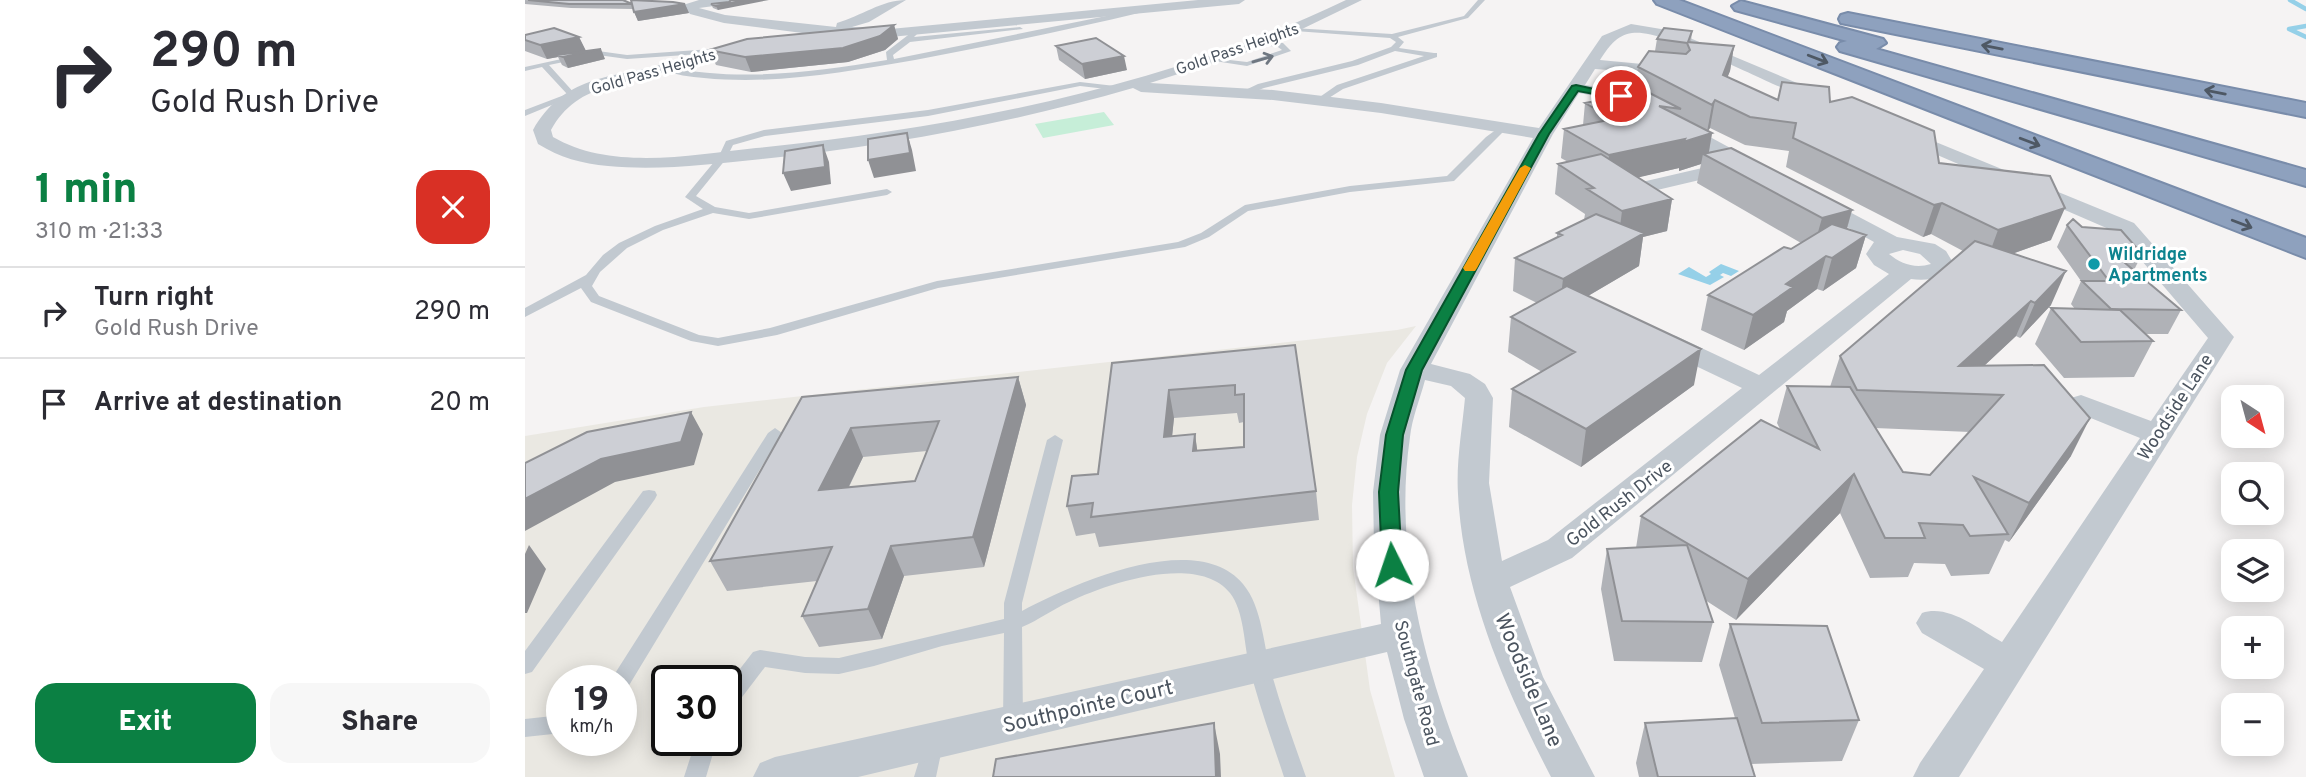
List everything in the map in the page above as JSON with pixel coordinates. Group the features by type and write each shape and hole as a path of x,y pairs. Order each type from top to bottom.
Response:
{"highway":[{"path":"1663,0 2303,249"},
{"path":"1681,0 2198,139 2306,163"},
{"path":"1719,0 2198,139 2306,178"},
{"path":"1756,0 2306,110"},
{"path":"2260,101 2306,104"}],"street":[{"path":"729,0 683,5 724,19 826,32 912,35 1191,2 1239,0"},
{"path":"826,32 864,19 900,0"},
{"name":"Gold Pass Heights","path":"890,33 730,50 667,69 601,84 572,95 560,105 542,130 544,139 556,149 576,155 634,161 723,157 924,130 1121,86 1212,60 1263,43 1356,0"},
{"name":"Southgate Road","path":"1446,777 1424,719 1401,634 1394,584 1388,492 1395,435 1414,370 1544,134 1607,39 1631,29 1668,34 1800,92"},
{"path":"1591,64 1677,73"},
{"path":"1121,86 1243,93 1318,101 1544,134"},
{"path":"1576,88 1621,96 1770,177"},
{"name":"Woodside Lane","path":"1877,122 2126,228 2221,337 1935,777"},
{"path":"1636,189 1745,164"},
{"path":"1974,183 2001,175"},
{"path":"1806,197 1892,243 1930,250 1941,258 1943,264 1938,270 1928,273 1907,271 1886,264 1877,254 1880,247 1892,243"},
{"name":"Gold Rush Drive","path":"1490,581 1560,549 1907,271"},
{"path":"1646,331 1764,388"},
{"path":"1414,370 1455,379 1477,391 1479,398 1474,490 1476,517 1490,581"},
{"path":"2081,404 2158,434"},
{"name":"Woodside Lane","path":"1490,581 1518,660 1557,748 1573,777"},
{"path":"1935,623 2009,664"},
{"name":"Southpointe Court","path":"775,777 930,759 1013,723 1401,634"}],"lane":[{"path":"1295,29 1392,36 1466,17 1482,0"},
{"path":"667,69 711,77 751,79 844,69 1002,41 1149,9"},
{"path":"891,61 889,54 912,35"},
{"path":"1392,36 1400,42 1394,49"},
{"path":"1212,60 1247,64 1287,51 1280,45 1263,43"},
{"path":"1243,93 1261,86 1355,63 1394,49 1434,55 1340,87 1318,101"},
{"path":"525,69 598,53 627,57 730,50"},
{"path":"525,113 572,95 544,64"},
{"path":"712,210 662,225 635,238 610,256 586,286 595,299 696,338 718,342 772,332 937,285 1181,245 1205,235 1245,208 1350,190 1450,179 1461,170 1487,138 1503,127"},
{"path":"723,157 690,197 712,210 749,216 887,192"},
{"path":"525,313 590,278"},
{"path":"631,665 775,433"},
{"path":"1013,723 1013,603 1055,440"},
{"path":"525,665 649,495"},
{"path":"742,682 760,658 811,665 846,665 898,653 939,639 1011,624 1071,593 1105,581 1157,569 1193,566 1220,574 1236,588 1248,615 1259,667 1295,777"},
{"path":"525,729 546,726"},
{"path":"695,777 702,756"}],"shaded area":[{"path":"1416,326 1387,363 1367,414 1357,457 1352,505 1353,567 1370,690 1395,777 525,777 525,436 704,407"}],"green space":[{"path":"1104,112 1114,125 1043,138 1035,124"}],"water":[{"path":"1721,264 1739,271 1731,276 1723,273 1720,275 1724,277 1710,285 1678,274 1689,267 1706,277"}],"building":[{"path":"528,0 623,0 632,4 569,4"},
{"path":"631,0 673,2 685,4 634,12"},
{"path":"745,0 716,6 711,4 729,2"},
{"path":"894,25 880,36 843,48 745,57 709,50 747,39"},
{"path":"554,28 579,37 540,45 525,40 525,35"},
{"path":"1664,28 1692,31 1688,42 1734,46 1723,75 1778,100 1782,82 1829,87 1830,102 1852,97 1934,131 1939,163 2050,176 2065,208 1998,230 1942,203 1934,205 1793,138 1796,123 1750,117 1715,100 1712,105 1638,67 1649,51 1686,54 1690,50 1687,43 1657,39"},
{"path":"1096,38 1124,56 1082,64 1056,46"},
{"path":"601,49 563,57 557,55"},
{"path":"1628,82 1681,109 1659,106 1712,133 1683,142 1685,139 1609,155 1564,129 1613,119 1585,103 1618,97"},
{"path":"907,133 910,153 868,160 868,139"},
{"path":"823,145 825,167 783,173 785,151"},
{"path":"1731,148 1852,210 1822,218 1703,154"},
{"path":"1601,154 1672,199 1622,211 1587,189 1594,188 1558,164"},
{"path":"1596,214 1644,233 1563,279 1515,258 1562,235 1557,233"},
{"path":"2073,219 2082,227 2121,230 2142,254 2112,252 2181,310 2111,309 2082,281 2109,281 2067,225"},
{"path":"1832,224 1866,235 1832,258 1826,256 1786,284 1793,287 1753,315 1708,295 1784,247 1791,249"},
{"path":"1975,241 2066,271 2035,303 2031,301 1959,366 2044,365 2090,418 2029,503 1974,477 2008,534 1970,536 1963,525 1919,523 1925,538 1885,538 1854,474 1748,579 1641,516 1761,420 1819,449 1787,386 1850,387 1903,472 1930,475 2003,395 1857,390 1840,356"},
{"path":"1567,286 1701,349 1586,429 1512,389 1575,352 1511,317"},
{"path":"2051,308 2120,310 2153,341 2081,342"},
{"path":"1295,345 1316,491 1091,517 1093,503 1067,506 1072,476 1098,474 1112,363","holes":["1235,385 1235,395 1244,394 1244,447 1193,451 1195,434 1164,437 1169,390"]},
{"path":"1018,377 973,537 891,546 868,609 802,616 832,547 710,561 802,397","holes":["939,421 915,481 819,490 851,428"]},
{"path":"691,412 681,442 601,459 525,499 525,463 587,432"},
{"path":"1687,545 1713,622 1622,621 1607,549"},
{"path":"1730,624 1827,626 1859,720 1762,723"},
{"path":"1737,718 1755,777 1658,777 1645,723"},
{"path":"1214,723 1216,777 993,777 996,759"}],"waterway":[{"path":"2290,0 2306,9"},
{"path":"2306,26 2289,29 2306,37"}],"slow traffic":[{"path":"1470,268 1525,168"}],"place":[{"name":"Wildridge Apartments","path":"2094,264"}],"route":[{"path":"1392,565 1388,492 1395,435 1414,370 1544,134 1576,88 1621,96"}]}
